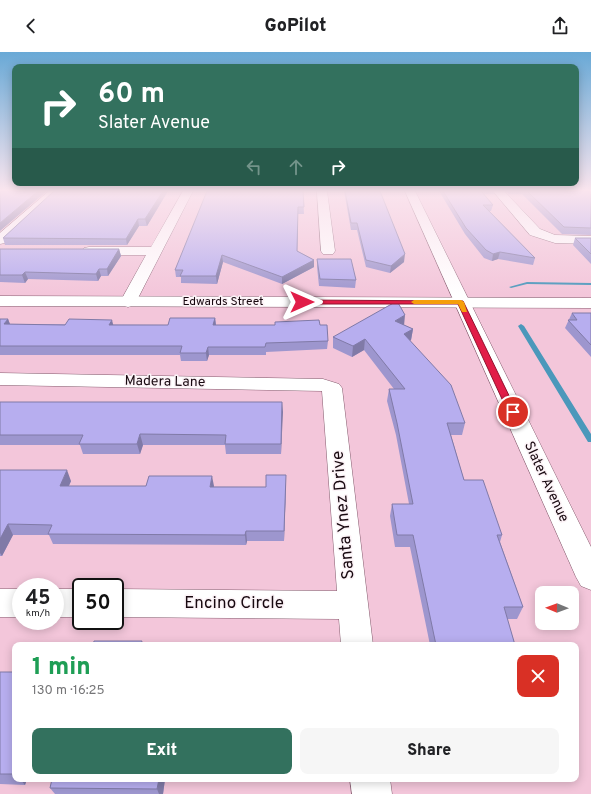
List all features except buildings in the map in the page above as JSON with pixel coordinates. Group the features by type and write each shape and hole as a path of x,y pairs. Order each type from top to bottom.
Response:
{"street":[{"path":"3,247 23,226"},
{"path":"128,302 169,226"},
{"path":"325,226 328,251"},
{"name":"Slater Avenue","path":"426,226 591,577"},
{"path":"529,226 535,232 553,239 591,240"},
{"path":"78,251 155,251"},
{"name":"Edwards Street","path":"0,301 591,303"},
{"name":"Madera Lane","path":"0,379 329,386"},
{"name":"Santa Ynez Drive","path":"329,386 333,392 357,642"},
{"path":"0,603 12,603"},
{"name":"Encino Circle","path":"124,604 352,605"},
{"path":"370,782 372,794"}],"waterway":[{"path":"511,287 527,283 591,284"},
{"path":"521,326 591,440"}],"slow traffic":[{"path":"414,302 461,302 465,311"}],"route":[{"path":"302,302 461,302 513,412"}]}
